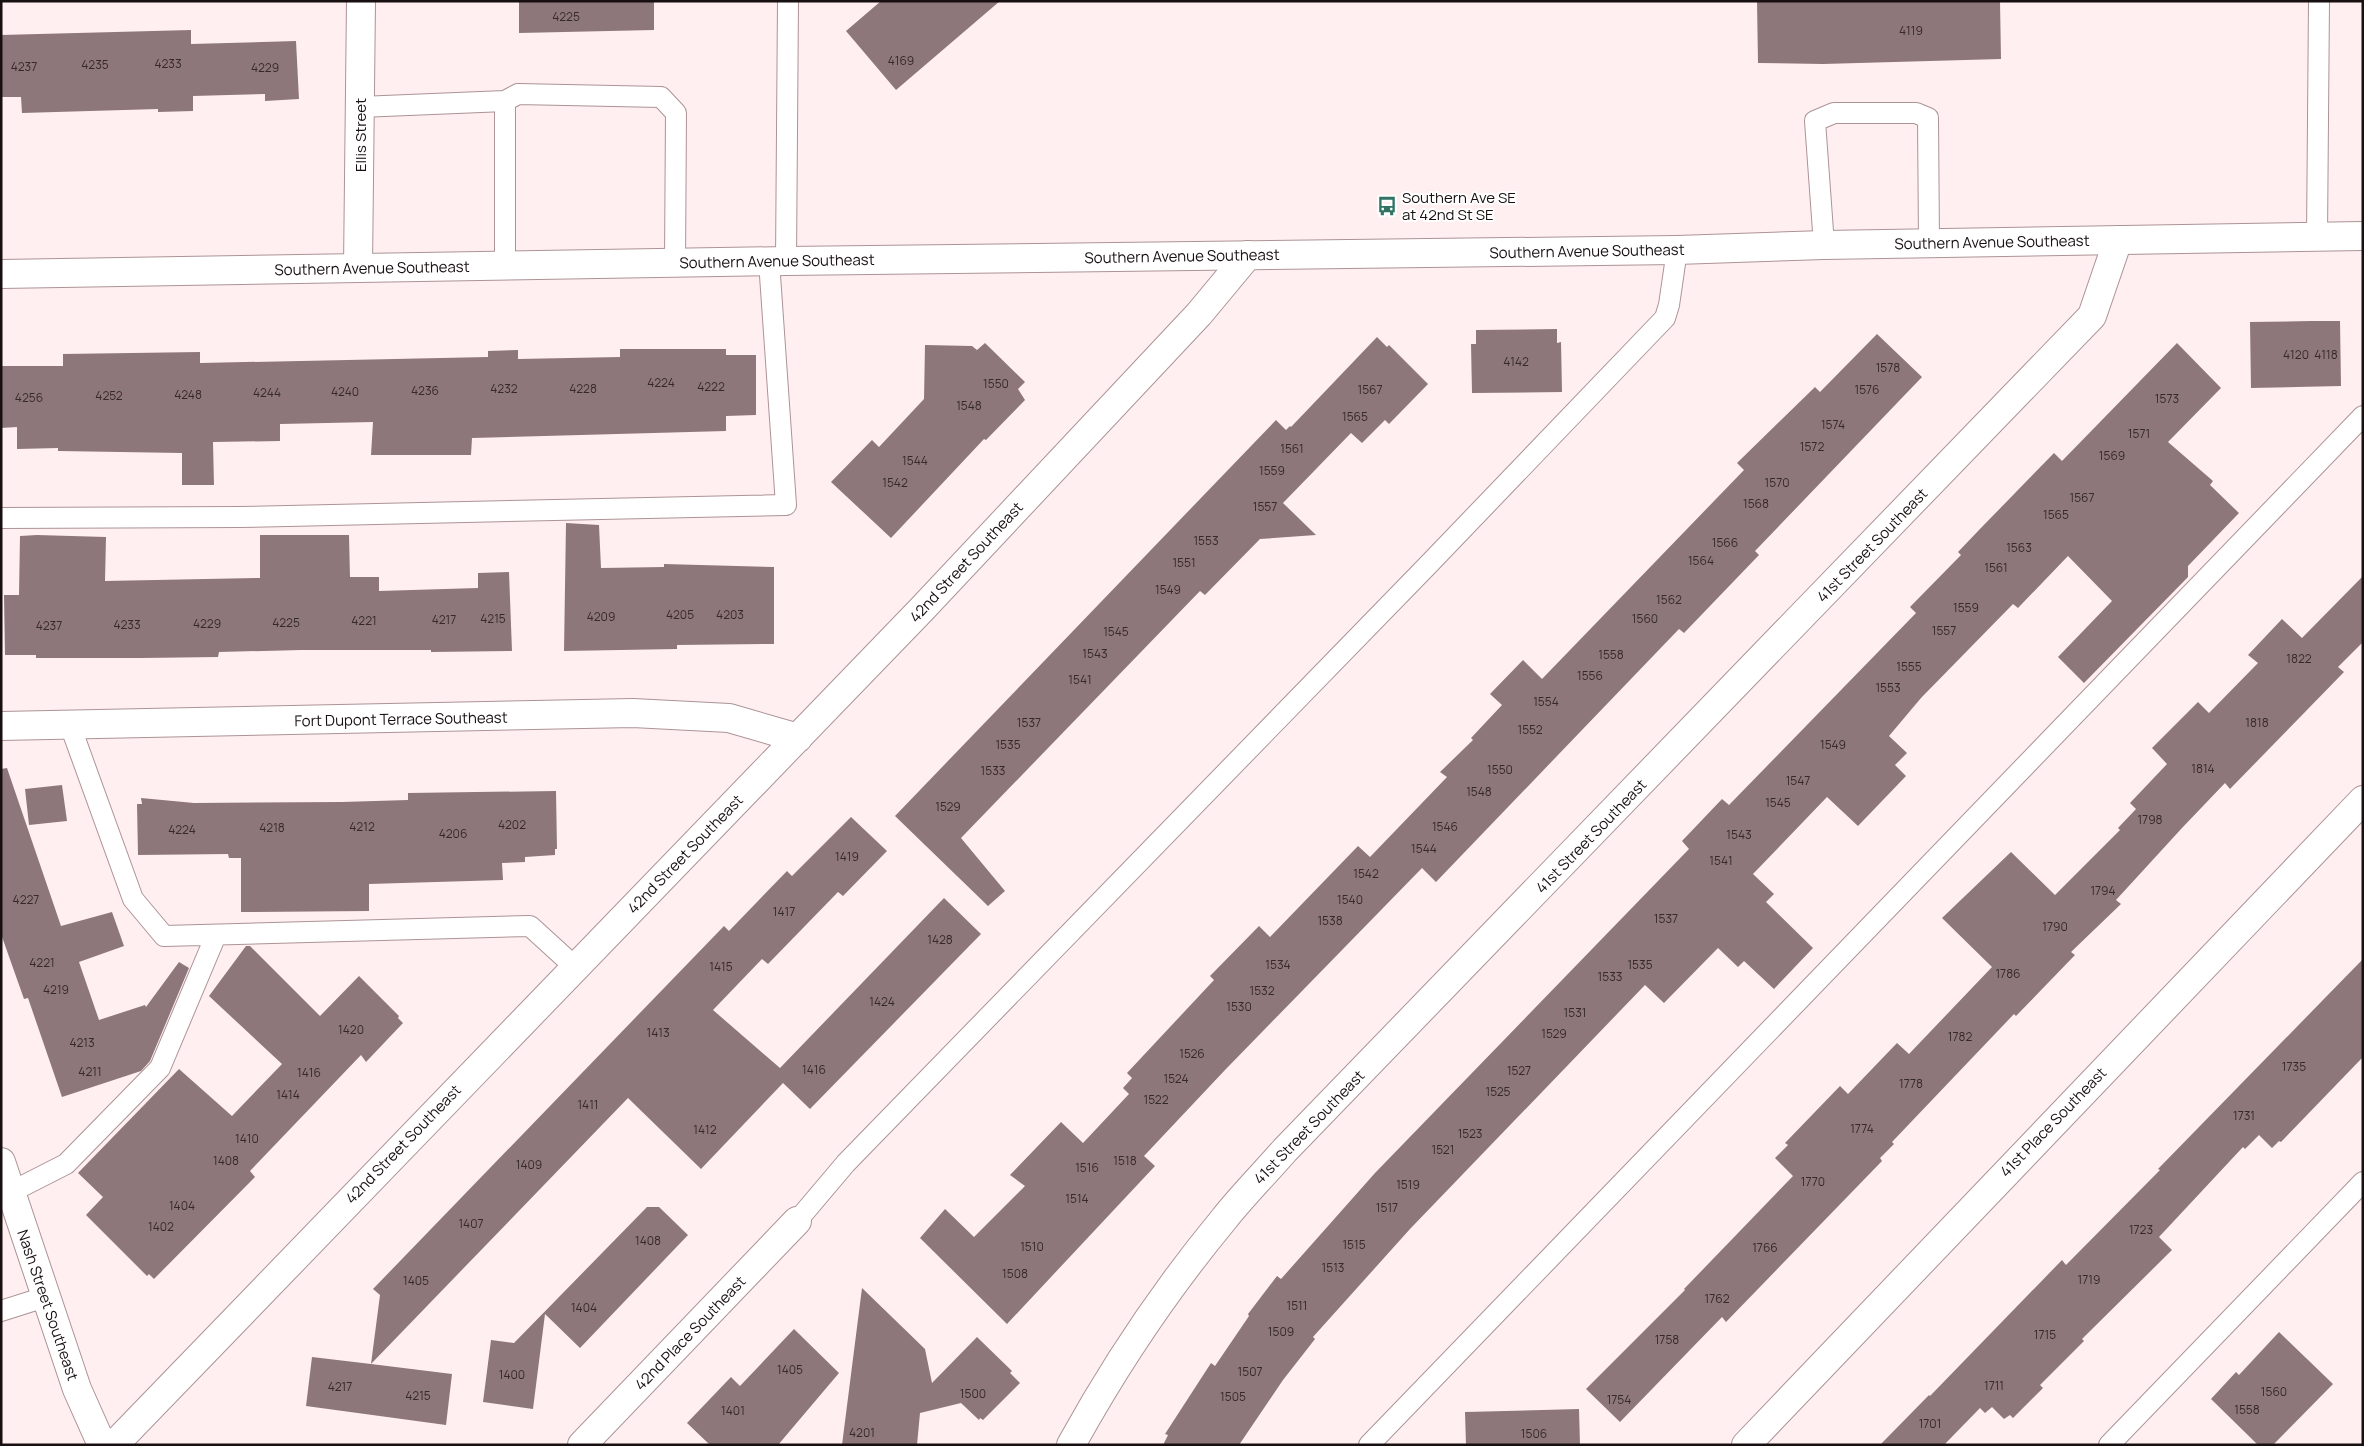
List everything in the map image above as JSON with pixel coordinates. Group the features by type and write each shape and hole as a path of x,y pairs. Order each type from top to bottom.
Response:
{"street":[{"name":"Ellis Street","path":"358,268 361,1"},
{"name":"Southern Avenue Southeast","path":"1,274 777,261 1677,250 1824,245 2363,236"},
{"name":"41st Street Southeast","path":"1070,1445 1133,1342 1167,1292 1224,1219 1285,1150 1561,868 2092,316 2118,240"},
{"name":"42nd Street Southeast","path":"114,1445 922,610 1199,314 1248,255"},
{"name":"Fort Dupont Terrace Southeast","path":"1,726 633,713 729,718 798,738"},
{"name":"41st Place Southeast","path":"1746,1445 2363,800"},
{"name":"Nash Street Southeast","path":"1,1162 77,1389 102,1445"},
{"name":"42nd Place Southeast","path":"582,1445 797,1221"}],"lane":[{"path":"1,518 238,517 786,505 777,261 788,1"},
{"path":"2317,237 2318,1"},
{"path":"360,107 505,101 518,94 661,97 676,113 675,263"},
{"path":"505,101 505,266"},
{"path":"1824,245 1815,121 1834,113 1916,113 1928,118 1929,243"},
{"path":"797,1221 846,1163 1414,579 1664,318 1669,305 1677,250"},
{"path":"1369,1445 2363,416"},
{"path":"70,725 133,899 164,936 530,926 575,968"},
{"path":"11,1192 66,1164 160,1068 216,935"},
{"path":"2109,1445 2363,1182"},
{"path":"1,1312 45,1297"}],"building":[{"path":"519,1 654,1 654,30 519,33"},
{"path":"881,1 1000,1 896,90 846,31"},
{"path":"1757,1 2000,1 2001,59 1823,64 1758,63"},
{"path":"191,30 191,44 296,41 299,99 265,101 265,94 193,96 193,111 158,112 158,109 22,113 21,97 1,97 1,35"},
{"path":"2340,321 2341,386 2251,388 2250,322"},
{"path":"1557,329 1557,343 1561,342 1562,392 1472,393 1471,344 1476,344 1476,330"},
{"path":"1877,334 1922,377 1755,551 1759,555 1684,633 1679,629 1436,882 1422,868 1225,1070 1144,1156 1155,1166 1007,1324 920,1238 945,1209 974,1237 1025,1186 1010,1175 1061,1122 1083,1143 1129,1094 1123,1088 1132,1078 1127,1073 1214,980 1210,976 1259,926 1270,937 1358,846 1370,857 1447,777 1440,772 1473,740 1471,738 1502,705 1490,694 1523,660 1542,679 1744,470 1737,463 1815,387 1820,392"},
{"path":"1377,337 1387,347 1389,345 1428,384 1389,424 1385,420 1362,443 1351,433 1283,503 1316,535 1260,539 1205,595 1200,591 961,838 1005,891 988,906 895,816 1276,420 1286,430 1291,427"},
{"path":"985,343 1025,382 1018,389 1025,400 986,440 984,439 891,538 831,482 872,440 879,447 924,399 925,345 972,346 977,350"},
{"path":"2177,343 2221,388 2168,442 2213,481 2210,485 2239,513 2188,566 2188,577 2084,683 2058,657 2112,601 2068,556 2018,608 2013,604 1921,698 1889,736 1907,753 1895,765 1906,776 1858,826 1827,797 1753,874 1774,894 1766,902 1813,948 1774,989 1744,961 1738,967 1718,948 1664,1003 1645,985 1410,1229 1313,1337 1315,1339 1283,1380 1239,1445 1163,1445 1168,1435 1165,1434 1211,1363 1215,1366 1249,1316 1248,1314 1277,1276 1281,1279 1375,1173 1689,849 1682,841 1722,799 1729,805 1916,613 1910,607 1961,555 1958,552 1979,530 2054,453 2062,461"},
{"path":"620,349 726,349 726,355 756,355 756,415 726,416 726,431 472,438 471,455 371,455 373,422 280,424 280,441 213,442 214,485 182,485 182,453 58,451 58,448 17,449 17,427 1,428 1,366 63,366 63,354 200,352 200,363 488,357 488,351 518,350 518,359 620,357"},
{"path":"566,523 599,525 601,568 664,567 664,564 774,567 774,644 677,645 677,649 564,651"},
{"path":"260,535 349,535 350,577 379,577 379,591 478,588 478,573 509,572 512,651 301,650 219,652 218,657 142,658 36,658 36,655 5,655 4,595 19,595 20,536 106,537 105,581 260,578"},
{"path":"2363,576 2363,642 2338,667 2344,672 2230,789 2225,783 2116,900 2121,904 2071,952 2075,955 2016,1016 2014,1014 1892,1142 1894,1144 1880,1158 1882,1161 1726,1322 1722,1317 1620,1422 1586,1389 1685,1290 1793,1176 1775,1158 1788,1145 1785,1143 1840,1086 1848,1094 1897,1043 1909,1054 1992,967 1942,918 2011,852 2055,895 2120,830 2118,828 2136,809 2130,803 2167,764 2152,748 2198,702 2209,713 2258,663 2248,655 2282,619 2302,638"},
{"path":"7,768 61,926 112,912 124,946 79,962 99,1020 145,1005 146,1007 179,962 189,968 150,1061 141,1071 62,1097 28,998 24,999 1,934 1,769"},
{"path":"62,785 67,821 29,825 25,789"},
{"path":"556,791 557,849 555,849 555,855 525,857 525,862 502,863 503,880 369,884 369,911 241,912 241,858 229,858 228,854 138,855 137,804 142,804 141,798 194,803 342,802 408,800 408,793"},
{"path":"851,817 887,851 843,896 838,892 768,964 762,959 713,1010 780,1068 944,898 981,934 810,1109 783,1083 701,1169 628,1098 371,1364 380,1295 373,1289 724,926 729,931 787,871 792,876"},
{"path":"246,946 250,946 320,1016 359,976 399,1016 398,1018 403,1023 366,1062 361,1055 250,1171 255,1177 154,1279 149,1274 147,1276 86,1215 103,1197 78,1173 179,1069 232,1116 282,1064 209,996"},
{"path":"2363,959 2363,1057 2281,1142 2279,1141 2272,1148 2259,1135 2245,1149 2243,1147 2159,1237 2172,1250 2082,1339 2084,1341 2040,1385 2043,1388 2013,1418 2010,1415 2004,1419 1992,1407 1985,1413 1980,1408 1944,1445 1880,1445 2062,1260 2066,1265"},
{"path":"647,1207 659,1207 688,1235 580,1348 545,1314 533,1409 483,1402 491,1340 514,1343"},
{"path":"862,1288 925,1349 932,1383 977,1337 1012,1371 1010,1373 1020,1383 983,1420 980,1418 979,1420 961,1403 920,1413 917,1445 842,1445"},
{"path":"794,1329 839,1373 778,1445 710,1445 687,1423 731,1377 740,1386"},
{"path":"2279,1332 2333,1384 2273,1445 2258,1445 2211,1399 2236,1372 2239,1375"},
{"path":"312,1357 452,1374 446,1425 306,1406"},
{"path":"1579,1409 1580,1445 1466,1445 1465,1412"}],"place":[{"name":"Southern Ave SE at 42nd St SE","path":"1387,206"}]}
